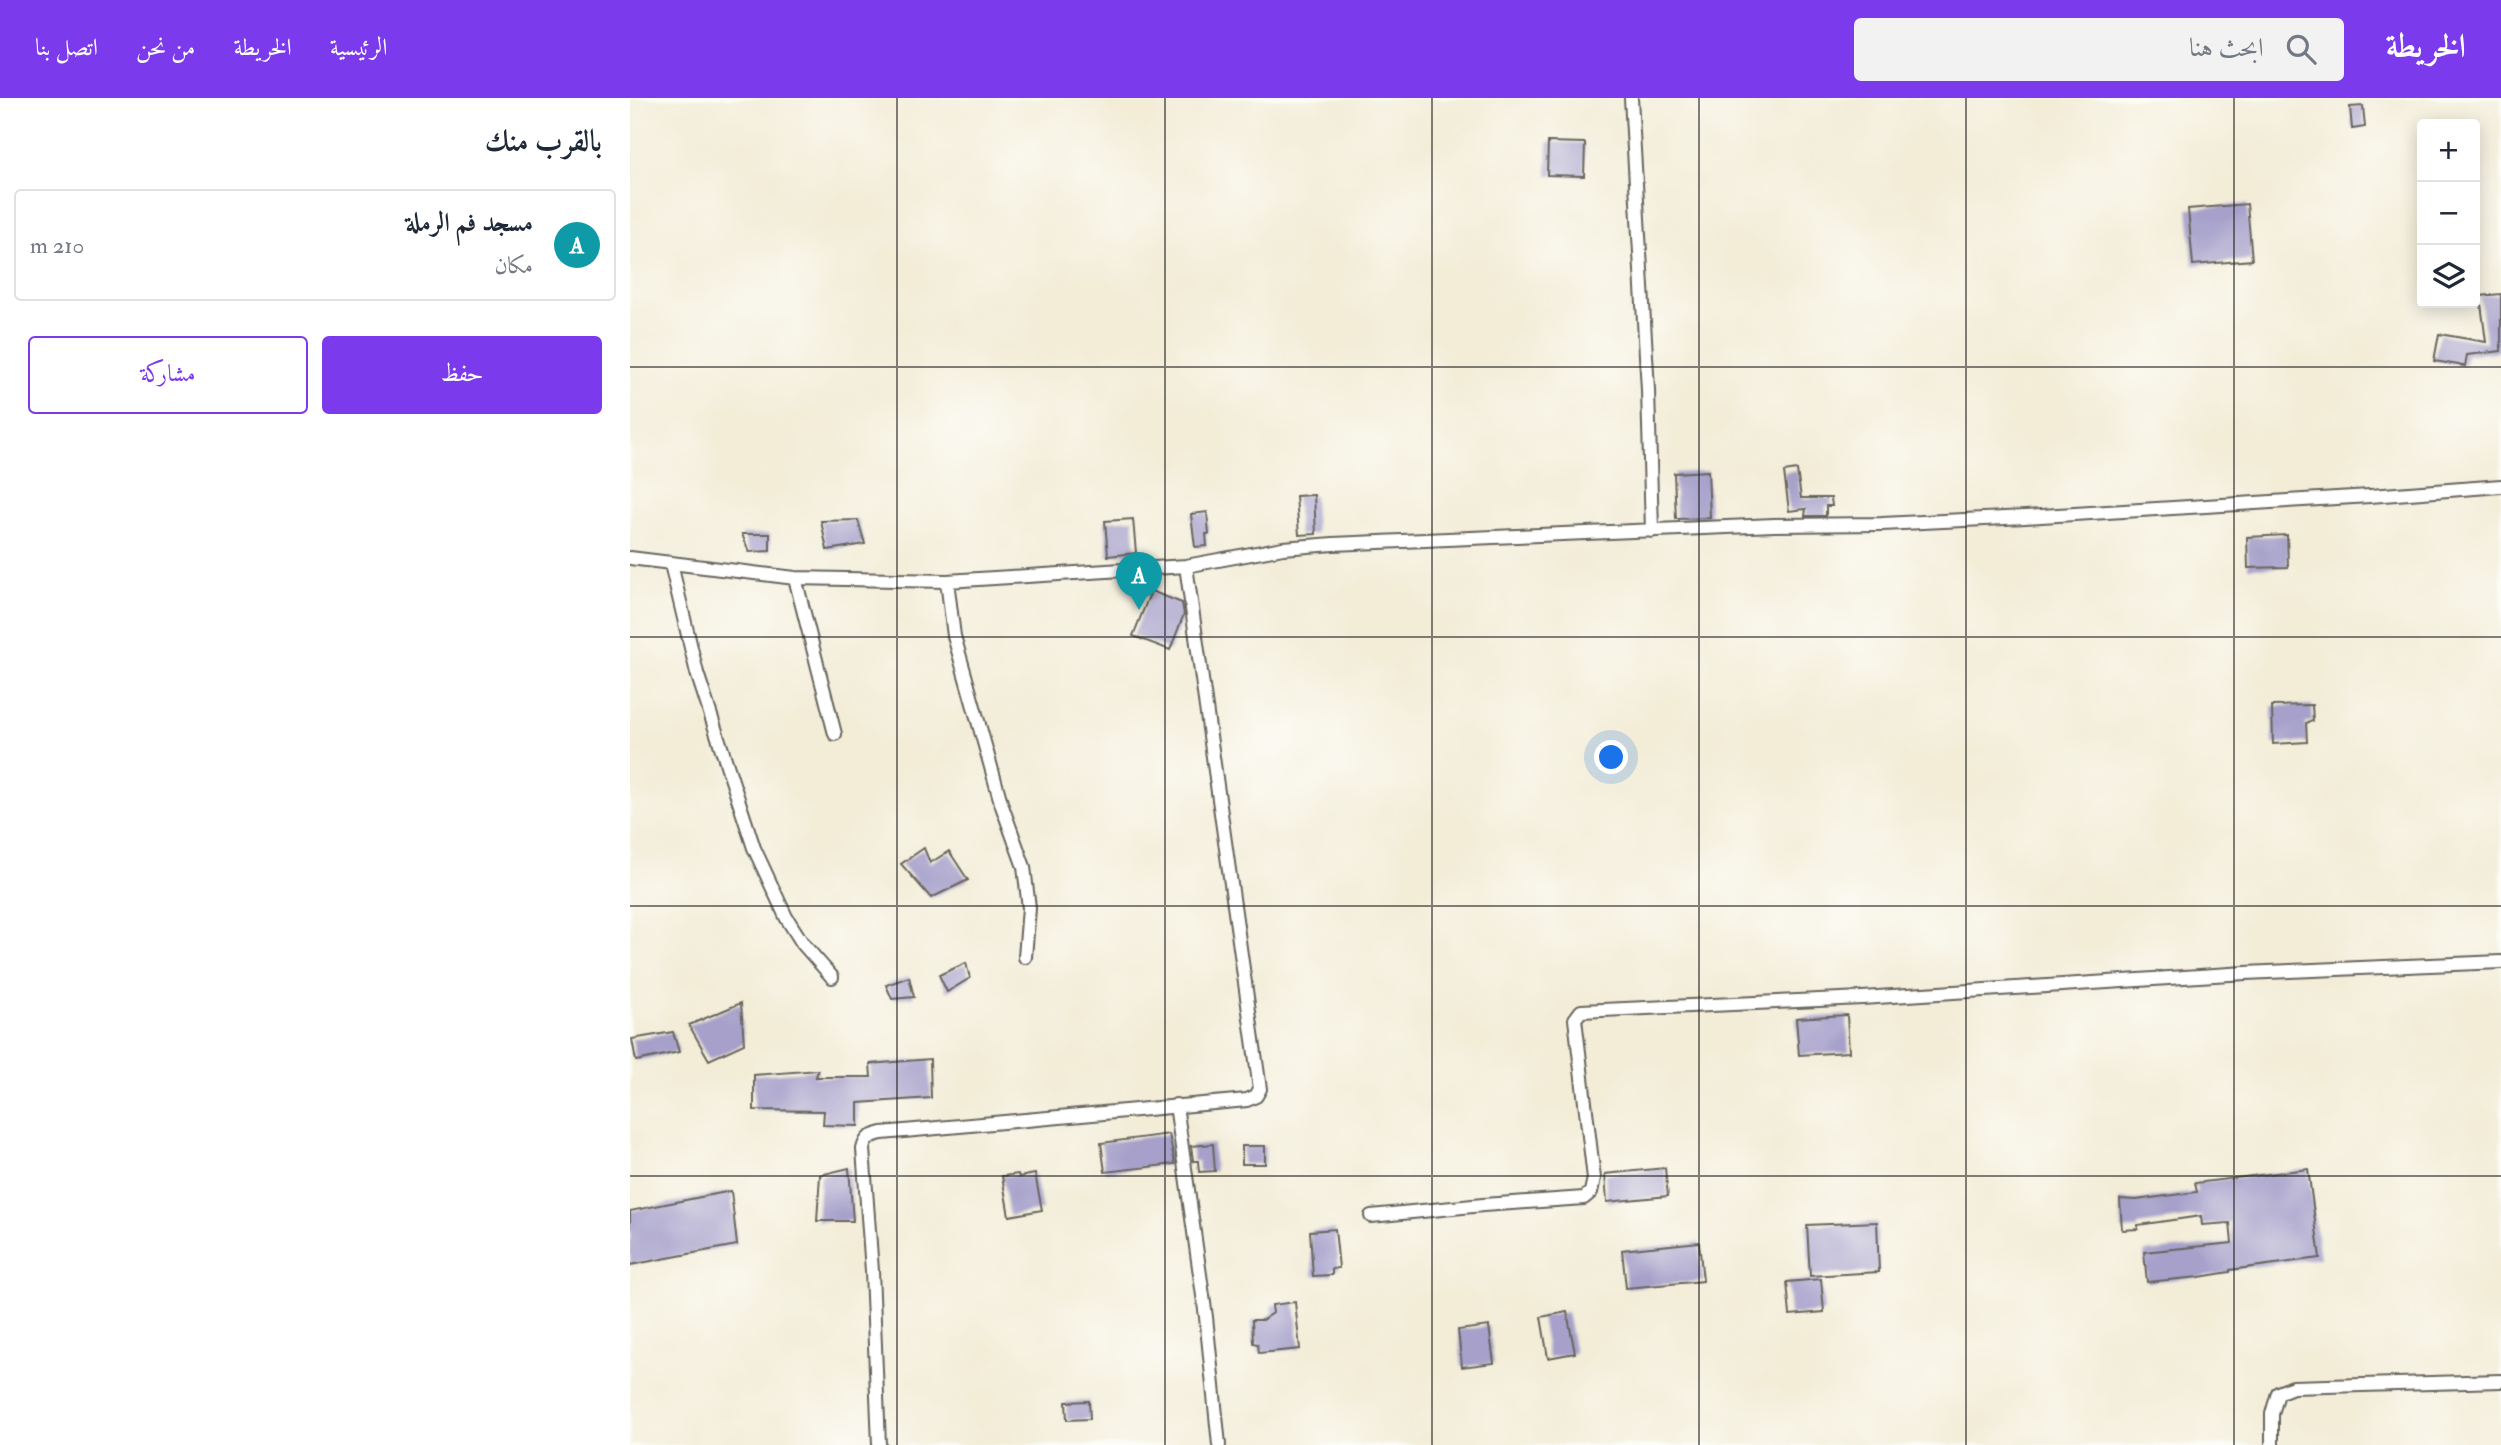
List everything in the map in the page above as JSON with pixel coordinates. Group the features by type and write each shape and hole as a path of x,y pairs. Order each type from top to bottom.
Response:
{"street":[{"path":"1631,98 1648,390 1652,531"},
{"path":"630,558 795,578 884,582 947,581 1186,566 1283,548 2012,518 2501,486"},
{"path":"671,564 697,673 754,848 786,917 803,943 832,977"},
{"path":"879,1445 872,1271 863,1149 870,1136 1247,1100 1256,1096 1260,1083 1186,566"},
{"path":"795,578 835,734"},
{"path":"947,581 954,636 1002,806 1024,867 1029,908 1025,957"},
{"path":"1371,1216 1584,1198 1591,1192 1594,1178 1575,1019 1581,1011 1862,998 2245,973 2501,962"},
{"path":"1176,1105 1206,1317 1219,1445"},
{"path":"2272,1445 2272,1414 2278,1392 2293,1387 2501,1381"}],"building":[{"path":"2363,106 2365,127 2352,129 2350,107"},
{"path":"1548,142 1585,143 1584,176 1547,175"},
{"path":"2247,204 2252,260 2193,265 2188,209"},
{"path":"2501,294 2501,351 2467,355 2465,366 2434,361 2439,334 2486,342 2480,296"},
{"path":"1797,470 1801,498 1831,498 1832,506 1826,506 1826,516 1805,516 1806,509 1789,511 1784,472"},
{"path":"1708,471 1710,518 1676,519 1674,473"},
{"path":"1314,495 1316,534 1299,535 1296,496"},
{"path":"1207,512 1207,546 1195,547 1191,514"},
{"path":"1133,519 1136,553 1108,556 1105,521"},
{"path":"858,520 865,544 827,550 821,521"},
{"path":"742,534 770,534 770,551 749,552"},
{"path":"2287,535 2288,567 2248,568 2247,537"},
{"path":"1151,591 1182,603 1184,614 1170,650 1133,636"},
{"path":"2312,705 2313,721 2306,723 2307,742 2273,744 2272,706"},
{"path":"924,848 930,863 949,851 968,880 931,898 901,864"},
{"path":"966,963 970,978 947,992 939,975"},
{"path":"909,977 914,997 892,999 886,985"},
{"path":"741,1003 744,1044 709,1060 689,1025"},
{"path":"1847,1015 1849,1052 1799,1055 1796,1018"},
{"path":"673,1032 679,1052 636,1061 632,1039"},
{"path":"930,1059 931,1098 858,1103 858,1126 823,1125 824,1111 754,1110 754,1075 818,1070 816,1077 871,1077 870,1064"},
{"path":"1169,1134 1175,1164 1105,1172 1101,1143"},
{"path":"1213,1144 1215,1171 1199,1172 1198,1161 1193,1161 1191,1146"},
{"path":"1242,1146 1265,1146 1265,1164 1242,1164"},
{"path":"849,1168 853,1221 817,1221 820,1175"},
{"path":"1665,1168 1668,1196 1607,1202 1605,1174"},
{"path":"2308,1169 2320,1258 2230,1270 2199,1277 2147,1282 2144,1252 2232,1243 2230,1223 2202,1225 2201,1216 2138,1225 2138,1229 2122,1230 2120,1199 2136,1200 2197,1192 2195,1183"},
{"path":"1018,1174 1019,1177 1035,1174 1042,1210 1009,1216 1002,1176"},
{"path":"731,1191 737,1245 630,1265 630,1211"},
{"path":"1877,1222 1879,1272 1810,1276 1807,1225"},
{"path":"1335,1229 1339,1268 1332,1269 1332,1275 1313,1276 1310,1231"},
{"path":"1699,1242 1703,1281 1626,1288 1622,1250"},
{"path":"1821,1279 1824,1312 1790,1315 1787,1282"},
{"path":"1295,1302 1300,1349 1259,1353 1258,1344 1253,1343 1252,1320 1263,1320 1273,1313 1272,1305"},
{"path":"1567,1312 1575,1353 1548,1358 1541,1317"},
{"path":"1489,1326 1494,1363 1462,1367 1458,1330"},
{"path":"1089,1401 1090,1419 1067,1420 1066,1402"}],"place":[{"name":"مسجد فم الرملة","path":"1139,610"}]}
